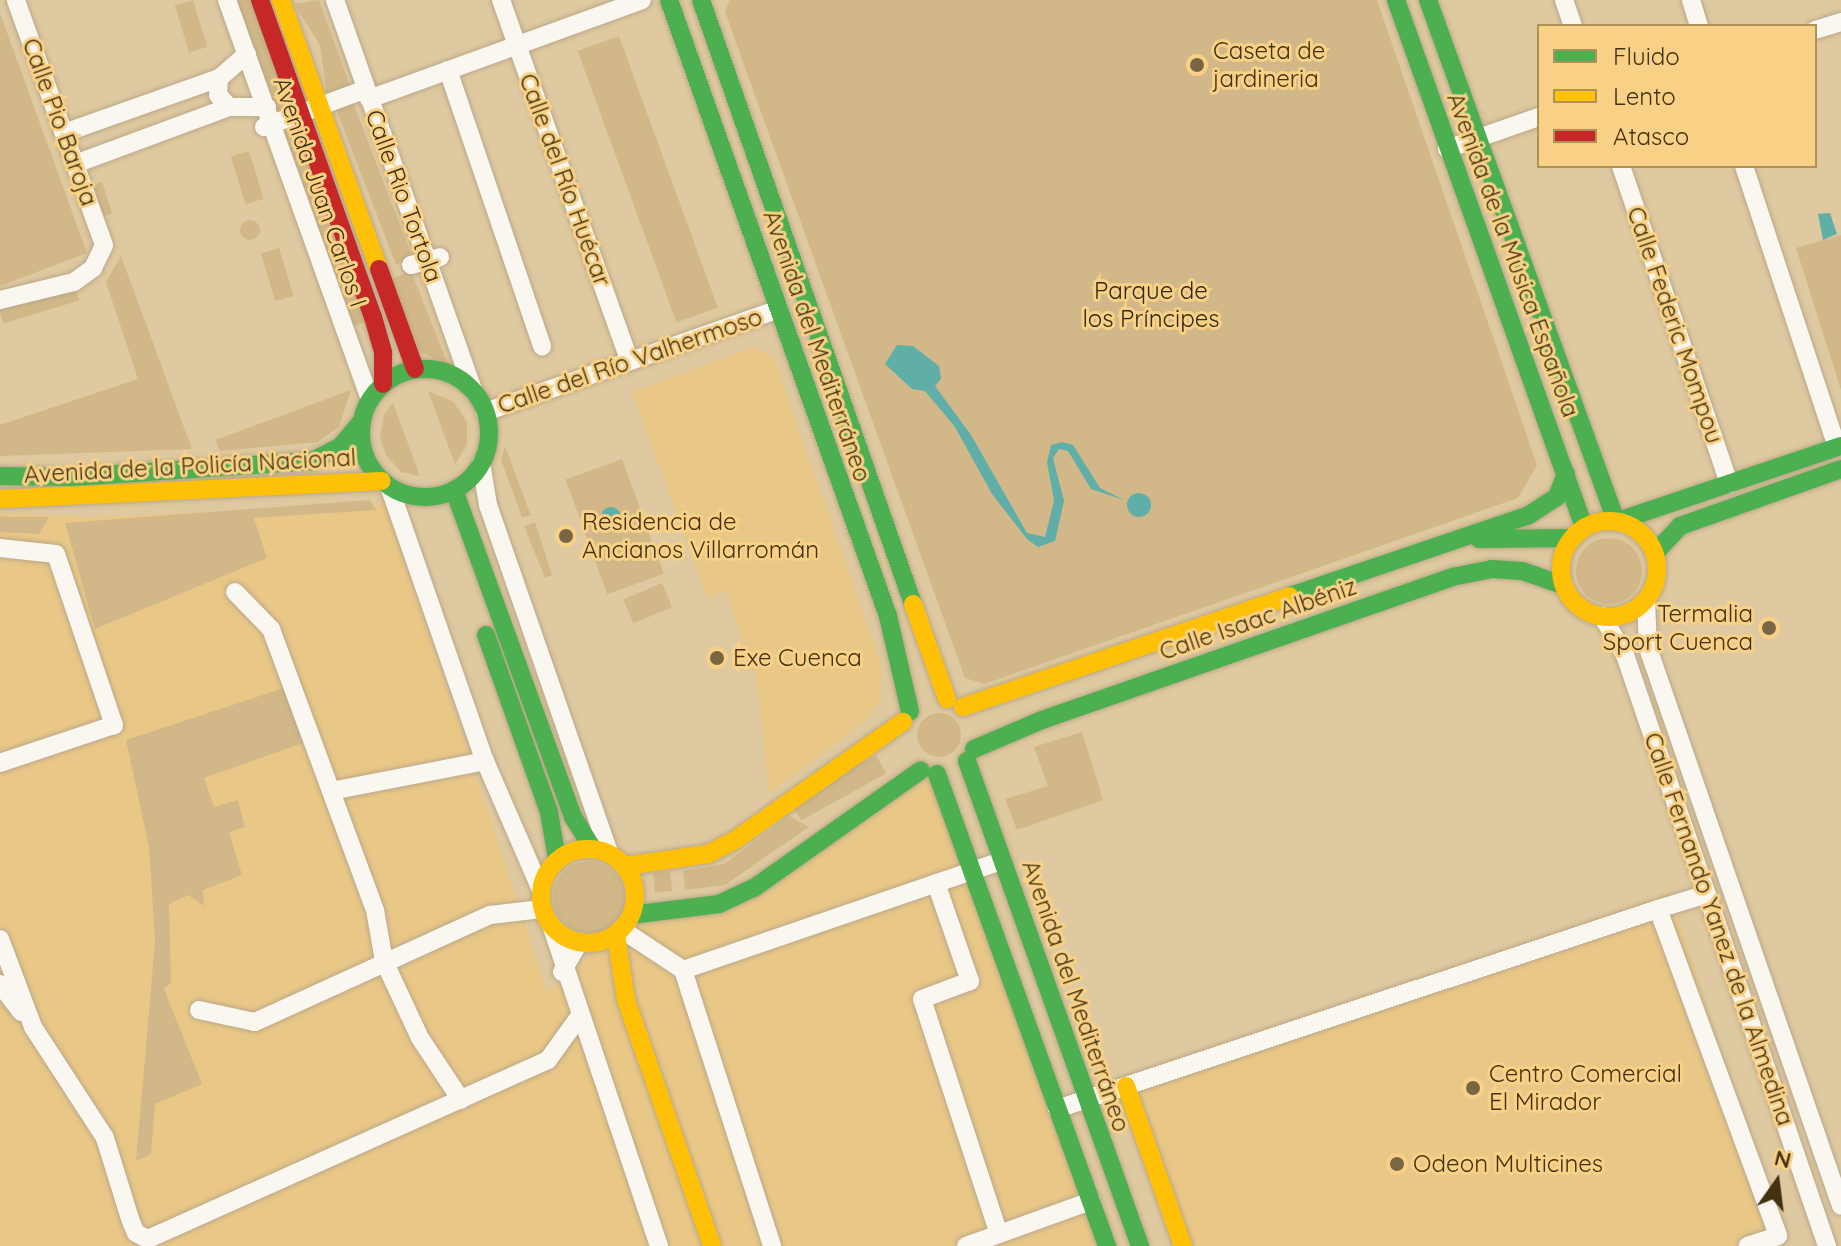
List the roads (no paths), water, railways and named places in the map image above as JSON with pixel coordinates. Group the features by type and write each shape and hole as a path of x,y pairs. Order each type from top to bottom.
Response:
{"street":[{"name":"Calle Pio Baroja","path":"0,300 74,282 93,268 104,245 16,0"},
{"name":"Avenida Juan Carlos I","path":"227,0 370,399"},
{"name":"Avenida Juan Carlos I","path":"260,0 373,317 383,353 383,384"},
{"name":"Avenida Juan Carlos I","path":"281,0 415,369"},
{"name":"Calle Rio Tortola","path":"335,0 474,392"},
{"name":"Calle del Río Huécar","path":"501,0 629,359"},
{"path":"219,78 218,95 229,107 268,119 301,113 448,70 642,0"},
{"name":"Avenida del Mediterráneo","path":"669,0 776,310 888,616 907,716"},
{"name":"Avenida del Mediterráneo","path":"701,0 955,703"},
{"name":"Avenida de la Música Española","path":"1396,0 1566,474 1578,532"},
{"name":"Avenida de la Música Española","path":"1428,0 1617,521"},
{"path":"1564,0 1572,24"},
{"path":"1691,0 1698,24"},
{"path":"1817,29 1841,22"},
{"path":"64,133 219,78 247,54"},
{"path":"448,70 542,346"},
{"path":"75,164 229,107"},
{"path":"1447,149 1537,118"},
{"name":"Calle Federic Mompou","path":"1622,168 1729,484"},
{"path":"1617,521 1641,532 1655,553 1656,578 1646,600 1626,614 1602,616 1579,606 1563,585 1561,561 1578,532 1839,446 1745,168"},
{"name":"Calle del Río Valhermoso","path":"485,412 776,310"},
{"path":"600,851 488,505 481,463 489,434 485,412 474,392 447,373 415,369 383,384 370,399 362,421 365,457 385,483 485,761 545,908 562,972 659,1246"},
{"name":"Avenida de la Policía Nacional","path":"0,476 73,477 312,461 340,447 362,421"},
{"path":"385,483 415,496 445,492 481,463"},
{"path":"1655,553 1680,526 1841,469"},
{"name":"Calle Isaac Albéniz","path":"955,703 1459,540 1545,508 1562,491 1566,474"},
{"name":"Avenida de la Policía Nacional","path":"0,499 385,483"},
{"path":"445,492 569,805 600,851 626,866 708,854 734,841 927,700 955,703 975,726 970,755 929,772 754,888 719,904 623,926 585,942 562,972"},
{"path":"445,492 549,812 557,859 545,908"},
{"name":"Calle Isaac Albéniz","path":"1459,540 1578,532"},
{"path":"0,548 56,554 114,725 0,763"},
{"name":"Calle Isaac Albéniz","path":"970,755 1042,720 1452,577 1492,569 1522,571 1563,585"},
{"path":"235,592 271,629 375,910 384,961 420,1038 461,1100"},
{"name":"Calle Fernando Yanez de la Almedina","path":"1646,600 1648,648 1841,1206"},
{"name":"Calle Fernando Yanez de la Almedina","path":"1602,616 1625,655 1827,1246"},
{"path":"907,716 904,752 929,772 971,871 1107,1246"},
{"name":"Avenida del Mediterráneo","path":"970,755 1002,861 1140,1246"},
{"path":"331,791 485,761"},
{"path":"557,859 600,851"},
{"path":"683,970 1002,861"},
{"path":"626,866 635,890 623,926 626,1000"},
{"path":"936,883 970,981 922,999 999,1234"},
{"path":"1057,1109 1707,894"},
{"path":"199,1010 255,1022 490,915 545,908 585,942 626,1000 712,1246"},
{"path":"1658,909 1778,1236 1748,1246"},
{"path":"623,926 683,970 772,1246"},
{"path":"0,939 33,1027"},
{"path":"0,984 33,1027 105,1138 130,1219 136,1233 148,1239 548,1060 579,1017"},
{"name":"Avenida del Mediterráneo","path":"1126,1086 1183,1246"},
{"path":"966,1246 1091,1201"}],"water":[{"path":"1830,213 1837,234 1823,240 1818,214"},
{"path":"897,345 913,346 939,366 941,379 935,386 971,435 1027,533 1045,537 1054,501 1047,462 1051,445 1062,442 1073,445 1100,488 1124,500 1091,489 1068,451 1059,449 1053,458 1064,501 1055,541 1038,547 1027,539 992,494 955,427 925,391 912,389 885,364"},
{"path":"1139,493 1150,500 1151,505 1144,516 1139,517 1128,510 1127,505 1134,494"},
{"path":"611,507 618,510 621,517 618,524 611,527 604,524 601,517 604,510"}],"place":[{"name":"Caseta de jardineria","path":"1197,65"},
{"name":"Residencia de Ancianos Villarromán","path":"566,536"},
{"name":"Termalia Sport Cuenca","path":"1769,628"},
{"name":"Exe Cuenca","path":"717,658"},
{"name":"Centro Comercial El Mirador","path":"1473,1088"},
{"name":"Odeon Multicines","path":"1397,1164"}],"park label":[{"name":"Parque de los Príncipes","path":"1151,305"}]}
